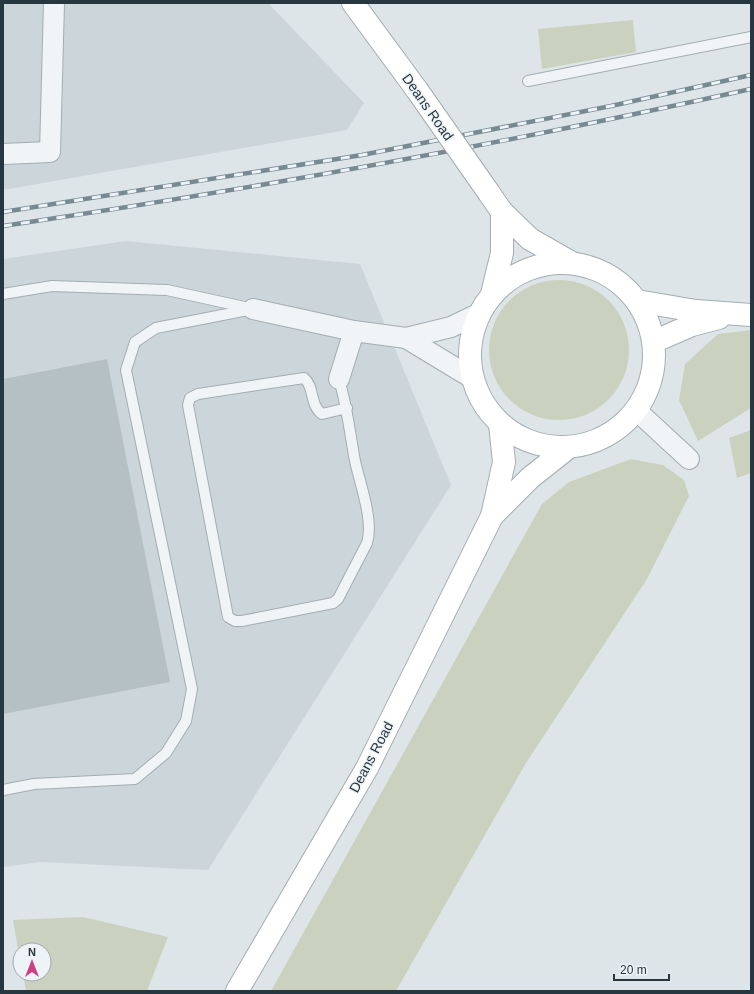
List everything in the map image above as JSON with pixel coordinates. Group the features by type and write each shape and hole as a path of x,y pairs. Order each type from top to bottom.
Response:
{"street":[{"path":"3,154 50,152 54,3"},
{"name":"Deans Road","path":"353,3 417,90 502,212 530,239 572,263"},
{"path":"492,294 502,253 502,212"},
{"path":"572,263 597,270 619,282 637,301 648,320 654,342 651,378 636,410 622,424 606,436 588,443 569,447 544,446 521,437 500,424 483,403 472,378 470,356 472,334 480,313 492,294 515,275 542,265 572,263"},
{"path":"637,301 696,311 743,314"},
{"path":"253,309 354,331 406,338 451,327 480,313"},
{"path":"654,342 692,325 743,314"},
{"path":"339,379 354,331"},
{"path":"406,338 472,378"},
{"path":"636,410 689,459"},
{"name":"Deans Road","path":"237,991 367,768 492,516 504,462 500,424"},
{"name":"Deans Road","path":"492,516 530,478 569,447"}],"lane":[{"path":"528,81 751,37"},
{"path":"3,294 52,286 167,290 253,309"},
{"path":"3,790 34,784 135,779 166,753 186,721 192,689 126,370 134,342 156,328 253,309"},
{"path":"339,379 347,408 370,534 367,543 338,599 334,603 242,621 235,621 228,617 188,405 190,398 198,394 304,378 310,382 316,409 322,414 347,408"}],"shaded area":[{"path":"3,3 268,3 364,103 347,130 3,190"},
{"path":"126,241 360,264 451,485 208,870 40,862 3,867 3,259"}],"green space":[{"path":"633,20 636,52 542,69 538,29"},
{"path":"559,280 579,283 592,288 613,306 621,317 626,330 629,350 626,370 621,383 603,404 592,412 579,417 559,420 539,417 526,412 505,394 497,383 492,370 489,350 492,330 497,317 515,296 526,288 539,283"},
{"path":"751,330 751,408 698,441 679,400 685,364 718,334"},
{"path":"751,430 751,473 737,478 729,438"},
{"path":"631,459 663,465 684,480 689,496 647,579 526,763 396,991 271,991 542,504 569,482"},
{"path":"83,917 168,937 147,991 26,991 24,982 52,982 52,942 17,942 13,920"}],"building":[{"path":"107,359 170,682 3,714 3,379"}],"railway":[{"path":"3,212 362,155 611,106 751,75"},
{"path":"3,226 191,197 472,147 751,89"}]}
